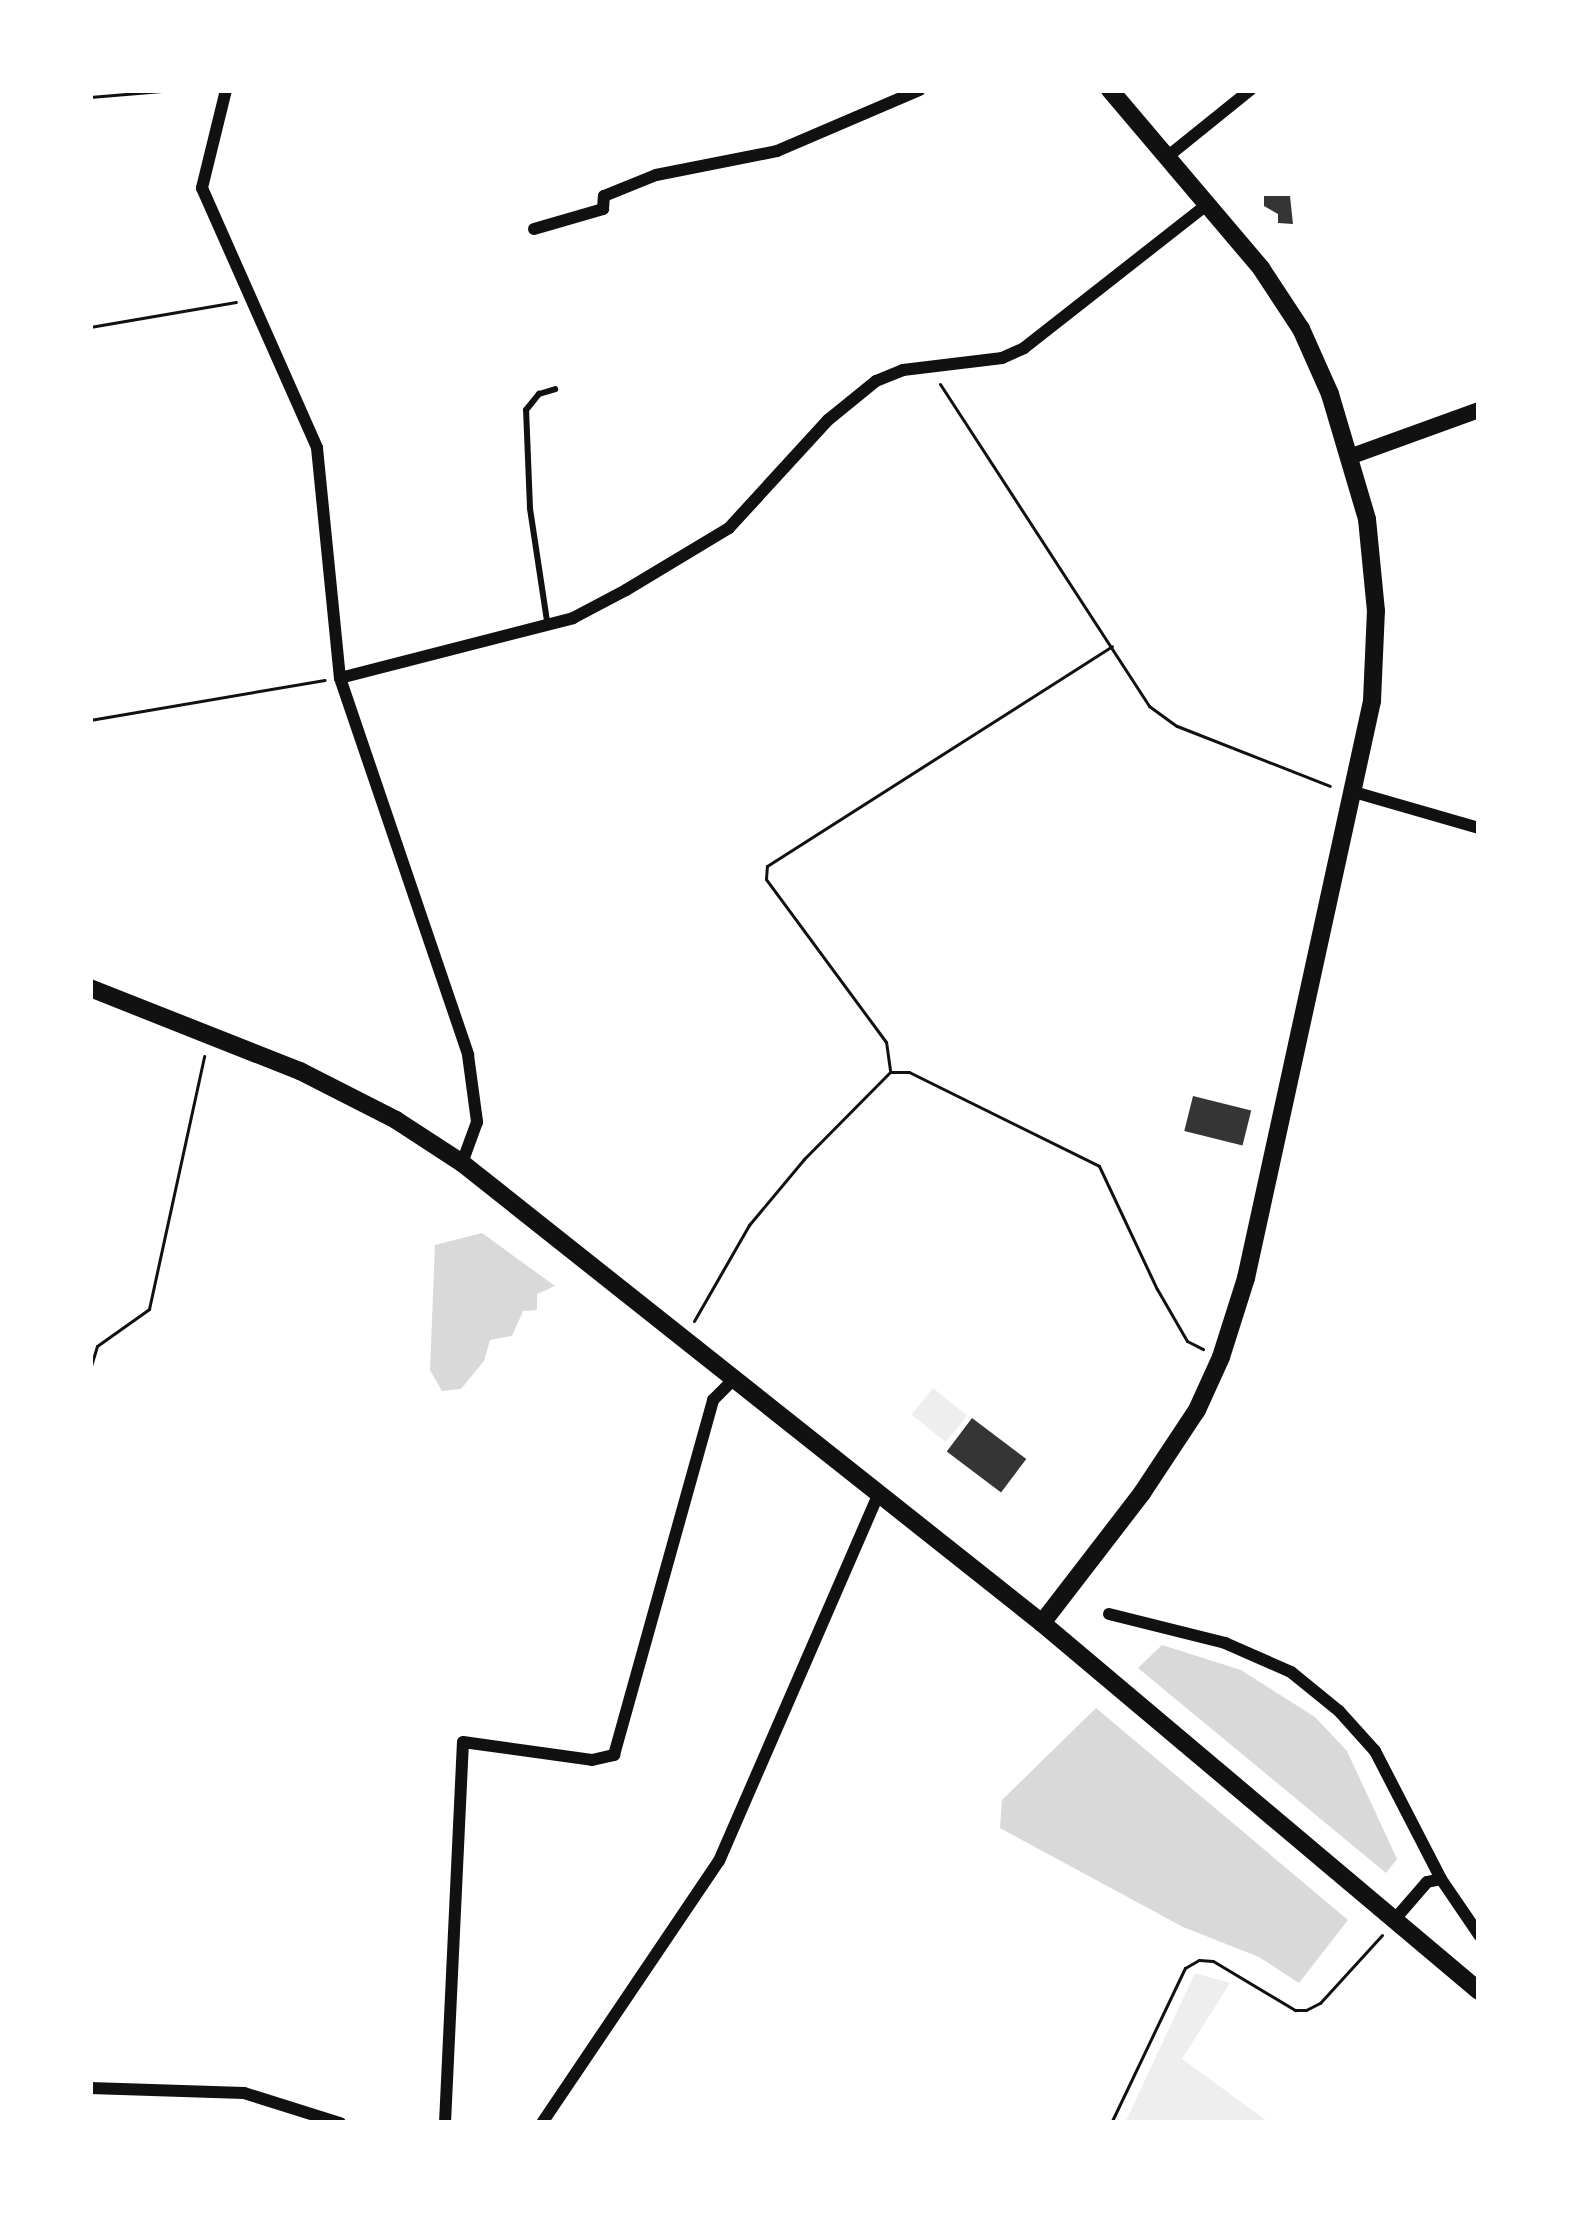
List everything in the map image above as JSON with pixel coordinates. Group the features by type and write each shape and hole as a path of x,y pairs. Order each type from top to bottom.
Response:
{"main road":[{"path":"1042,1623 1142,1493 1197,1410 1222,1357 1246,1278 1354,792 1372,701 1376,611 1367,519 1352,456 1301,329 1209,203 1110,90"},
{"path":"90,988 216,1034 396,1120 462,1163 685,1337 877,1497 1042,1623 1479,1991"}],"street":[{"path":"226,90 202,188 317,448 340,678 468,1055 477,1122 462,1163"},
{"path":"534,229 603,208 604,196 656,175 777,151 919,90"},
{"path":"1167,158 1250,90"},
{"path":"340,678 573,618 705,544 757,500 855,397 903,370 1002,358 1024,348 1209,203"},
{"path":"1352,456 1479,410"},
{"path":"1354,792 1479,827"},
{"path":"445,2123 463,1742 592,1760 614,1755 713,1400 734,1379"},
{"path":"542,2123 719,1861 877,1497"},
{"path":"1108,1614 1225,1643 1291,1672 1340,1711 1375,1751 1441,1880 1479,1935"},
{"path":"1395,1919 1427,1882 1441,1880"},
{"path":"90,2088 244,2093 340,2123"}],"lane":[{"path":"548,625 530,508 526,410 538,394 554,389"}],"path":[{"path":"90,97 174,90"},
{"path":"90,327 255,299"},
{"path":"935,365 937,379 1162,719 1241,748 1308,781 1354,792"},
{"path":"890,1072 886,1042 766,879 767,866 1112,646"},
{"path":"90,721 340,678"},
{"path":"90,1369 98,1346 149,1310 204,1054 216,1034"},
{"path":"685,1337 748,1225 890,1072 909,1072 1099,1166 1187,1341 1222,1357"},
{"path":"1111,2123 1185,1968 1213,1961 1295,2010 1306,2010 1321,2003 1395,1919"}],"shaded area":[{"path":"482,1233 555,1286 537,1294 537,1310 523,1311 512,1336 490,1340 484,1361 461,1389 442,1391 430,1370 435,1245"},
{"path":"933,1388 967,1416 946,1442 912,1414"},
{"path":"1162,1645 1241,1670 1315,1717 1347,1751 1397,1859 1386,1873 1138,1668"},
{"path":"1096,1708 1348,1920 1299,1983 1259,1957 1183,1927 1000,1828 1002,1800"},
{"path":"1195,1973 1230,1983 1182,2059 1270,2123 1125,2123"}],"building":[{"path":"1264,196 1290,196 1293,224 1278,223 1278,214 1264,206"},
{"path":"1193,1096 1251,1111 1243,1145 1184,1131"},
{"path":"972,1418 1026,1459 1001,1492 947,1452"}]}
